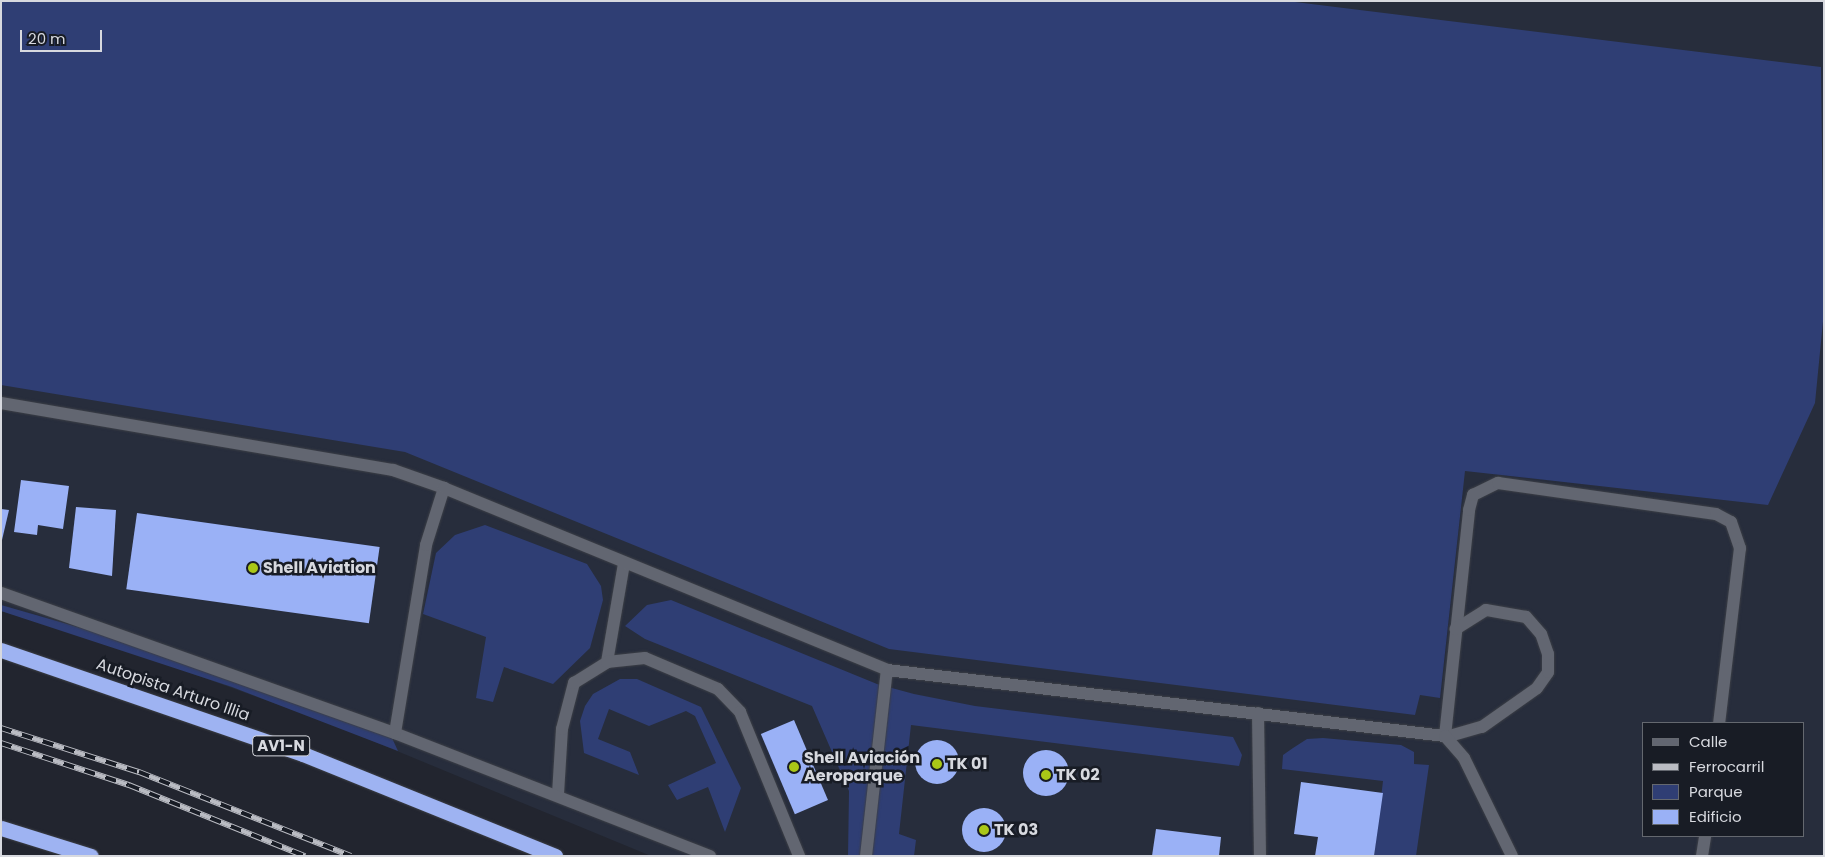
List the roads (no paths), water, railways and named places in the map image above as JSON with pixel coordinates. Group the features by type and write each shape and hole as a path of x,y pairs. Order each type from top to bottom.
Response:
{"highway":[{"name":"Autopista Arturo Illia","path":"1,650 303,754 555,856"},
{"path":"1,828 91,856"}],"lane":[{"path":"1,403 394,470 444,488 624,564 887,670 1446,736 1482,727 1537,688 1548,672 1548,654 1541,634 1526,617 1486,610 1456,629"},
{"path":"1512,856 1464,758 1446,736 1469,510 1473,495 1485,486 1498,483 1716,514 1731,522 1740,548 1719,722"},
{"path":"395,733 426,545 444,488"},
{"path":"607,662 624,564"},
{"path":"1,593 395,733 558,794 710,856"},
{"path":"558,794 566,701 574,683 607,662 645,658 718,689 752,732 799,856"},
{"path":"866,856 887,670"},
{"path":"1258,713 1260,856"},
{"path":"1702,856 1705,837"}],"railway":[{"path":"1,728 139,772 351,856"},
{"path":"1,743 129,785 305,856"}],"place":[{"name":"Shell Aviation","path":"253,568"},
{"name":"TK 01","path":"937,764"},
{"name":"Shell Aviación Aeroparque","path":"794,767"},
{"name":"TK 02","path":"1046,775"},
{"name":"TK 03","path":"984,830"}]}
